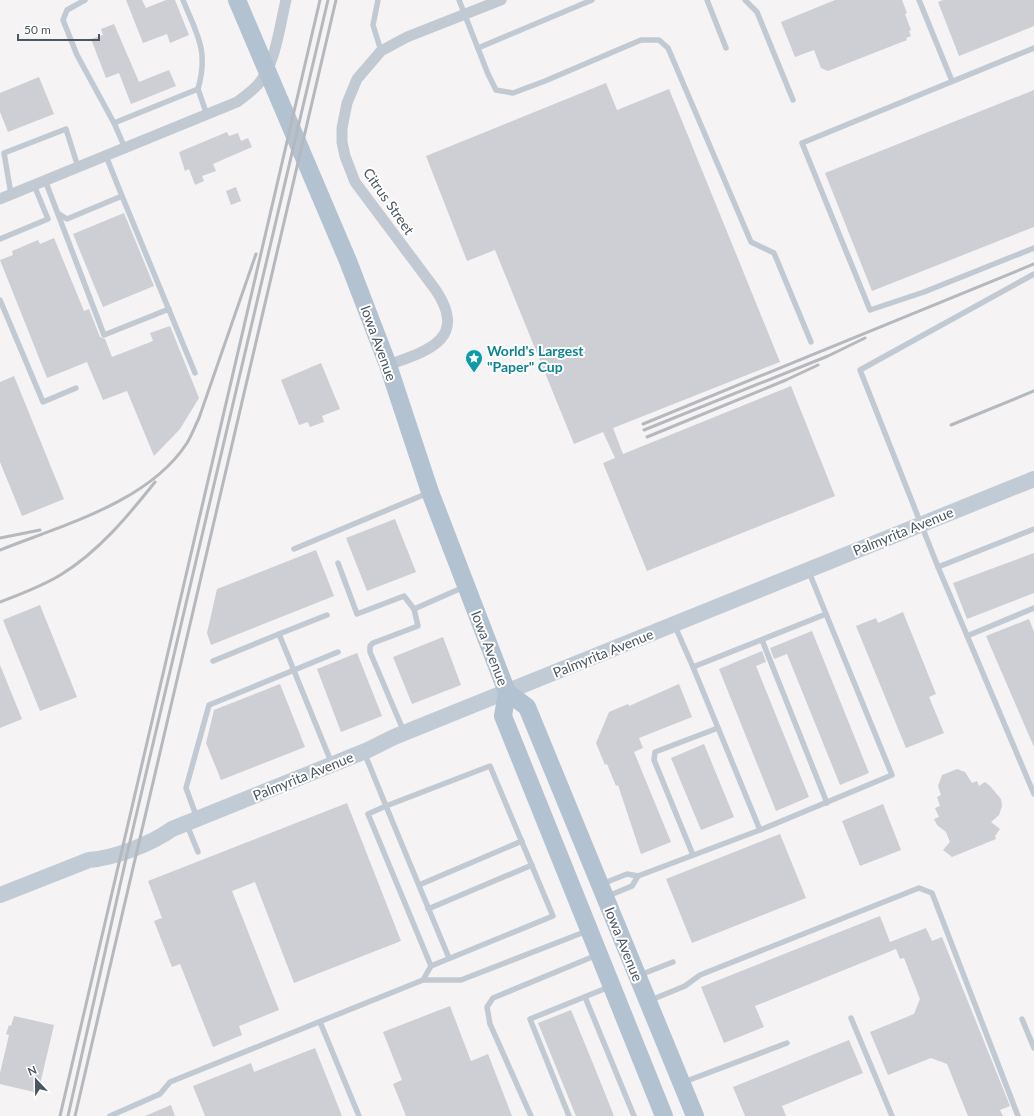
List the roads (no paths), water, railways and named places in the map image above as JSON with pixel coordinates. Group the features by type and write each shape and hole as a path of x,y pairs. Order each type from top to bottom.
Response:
{"main road":[{"name":"Iowa Avenue","path":"237,0 348,261 388,365 430,492 507,692 504,716 664,1116"},
{"name":"Iowa Avenue","path":"507,692 527,707 694,1116"}],"street":[{"path":"0,198 237,102 261,81 275,48 286,0"},
{"name":"Citrus Street","path":"388,365 431,348 444,335 448,322 443,301 358,189 345,156 342,128 346,103 357,79 381,51 407,37 500,0"},
{"name":"Palmyrita Avenue","path":"0,895 89,860 104,859 160,837 185,823 364,752 404,733 1034,479"}],"lane":[{"path":"85,0 67,10 63,20 76,55 114,123 125,148"},
{"path":"183,0 202,47 203,70 198,89 208,115"},
{"path":"378,0 373,25 381,51"},
{"path":"459,0 496,90 513,93 641,40 659,40 668,48 750,242 774,253 811,342"},
{"path":"478,48 592,0"},
{"path":"707,0 726,48"},
{"path":"745,0 757,12 793,100"},
{"path":"919,0 952,81"},
{"path":"1034,48 802,143 870,310 924,292 1034,248"},
{"path":"114,123 198,89"},
{"path":"11,194 4,153 66,128 78,167"},
{"path":"106,156 195,373"},
{"path":"45,180 104,335 168,309"},
{"path":"0,239 48,219 34,185"},
{"path":"59,214 66,219 122,196"},
{"path":"1034,274 860,370 966,636 1034,794"},
{"path":"0,300 43,402 76,388"},
{"path":"294,548 430,492"},
{"path":"938,567 1034,530"},
{"path":"338,563 357,614 404,596 414,609 418,626 373,643 370,646 370,652 404,733"},
{"path":"603,891 627,874 638,876 760,830 892,775 808,570"},
{"path":"414,609 466,586"},
{"path":"966,636 1034,608"},
{"path":"693,667 826,614"},
{"path":"213,661 328,615"},
{"path":"674,624 760,830"},
{"path":"279,634 332,764"},
{"path":"762,640 826,802"},
{"path":"198,852 185,823 186,788 209,705 338,652"},
{"path":"693,855 654,760 655,752 718,728"},
{"path":"364,752 449,958"},
{"path":"423,980 431,966 553,916 490,766 368,814 431,966"},
{"path":"418,885 522,841"},
{"path":"428,909 532,865"},
{"path":"603,891 632,886 638,876"},
{"path":"648,1001 685,986 700,975 919,888 932,893 1018,1116"},
{"path":"110,1116 160,1094 170,1082 423,980 461,980 589,930"},
{"path":"531,1116 490,1024 487,1007 493,998 499,995 599,954"},
{"path":"638,976 673,962"},
{"path":"569,1116 530,1019 612,986"},
{"path":"585,997 634,1116"},
{"path":"851,1018 892,1116"},
{"path":"1022,1019 1034,1048"},
{"path":"320,1022 359,1116"},
{"path":"681,1083 787,1043"}],"railway":[{"path":"60,1116 320,0"},
{"path":"68,1116 128,850 328,0"},
{"path":"75,1116 336,0"},
{"path":"0,550 77,521 103,509 128,496 151,481 171,464 187,443 199,418 256,254"},
{"path":"643,424 1034,264"},
{"path":"644,430 828,356 865,338"},
{"path":"647,437 786,380 818,365"},
{"path":"951,425 1034,391"},
{"path":"0,602 32,590 76,565 101,544 155,482"},
{"path":"0,538 40,530"}],"place":[{"name":"World's Largest \"Paper\" Cup","path":"474,373"}]}
